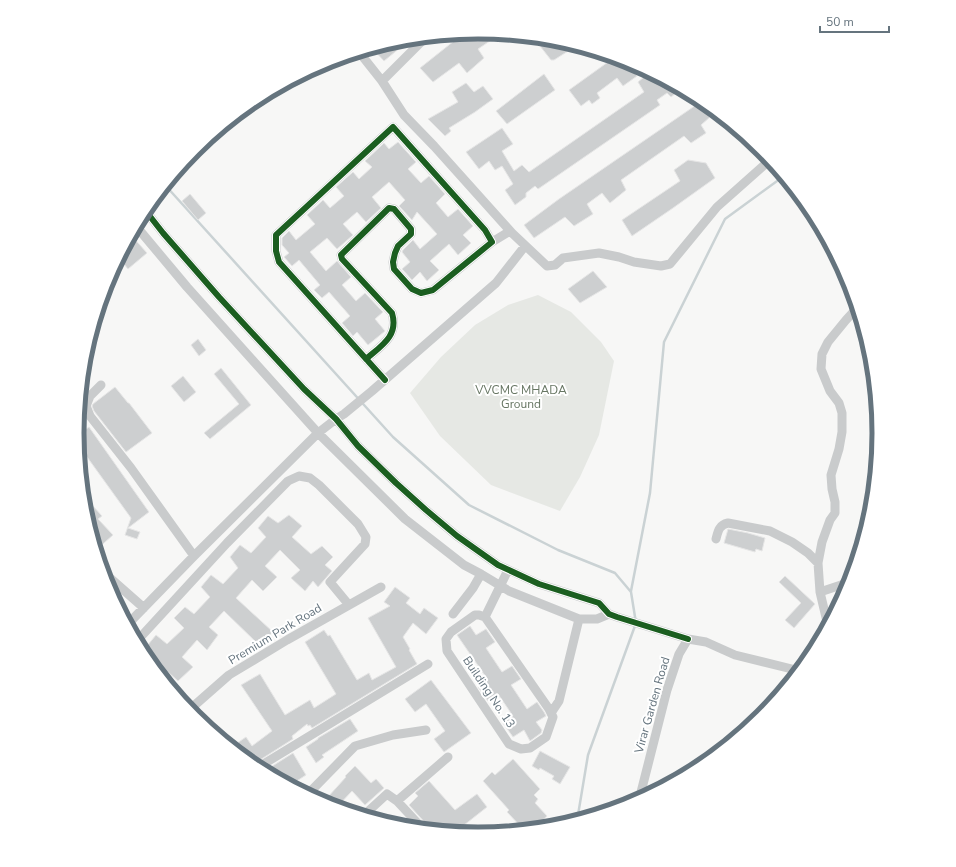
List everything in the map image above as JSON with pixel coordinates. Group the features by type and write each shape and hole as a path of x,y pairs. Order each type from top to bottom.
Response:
{"street":[{"path":"382,81 420,43"},
{"path":"362,57 382,81 404,115 434,146 510,231 548,266 555,265 563,258 599,253 634,262 661,266 670,264 717,206 766,164"},
{"path":"384,380 279,262 276,251 276,235 393,127 404,115"},
{"path":"393,127 485,230 492,242"},
{"path":"366,359 390,337 394,320 392,313 342,259 341,255 389,208 394,209 411,229 411,234 398,246 393,262 394,269 412,289 421,293 433,290 492,242 510,231"},
{"path":"149,215 219,297 304,389 336,419 358,446 456,536 498,565 539,584 599,602 613,615 688,639 706,642 735,655 794,670"},
{"path":"140,230 187,287 318,432 405,519 464,565 482,574 509,591 579,619 597,619 613,615"},
{"path":"131,621 318,432 344,414 372,391 496,283 525,246"},
{"path":"826,619 820,592 818,563 822,542 830,520 835,513 831,475 839,449 842,432 842,413 839,403 830,391 821,369 822,354 828,342 853,312"},
{"path":"101,385 90,396 86,406 90,416 131,468 194,556"},
{"path":"140,638 227,543 288,480 299,476 310,478 320,485 358,524 366,537 365,544 330,582 349,605"},
{"path":"716,539 719,528 723,524 728,523 770,531 792,542 808,553 818,563"},
{"path":"508,570 485,617 551,713"},
{"path":"452,614 482,574"},
{"path":"112,580 144,608"},
{"path":"820,592 842,585"},
{"name":"Premium Park Road","path":"194,707 229,675 287,640 381,587"},
{"name":"Building No. 13","path":"485,617 475,615 451,632 446,639 447,651 509,744 521,749 530,748 546,737 553,717 551,713 559,701 579,619"},
{"name":"Virar Garden Road","path":"641,792 667,690 679,654 688,639"},
{"path":"263,764 428,664"},
{"path":"311,791 355,746 393,735 426,730"},
{"path":"397,802 448,757"},
{"path":"367,812 387,794 417,823"}],"green space":[{"name":"VVCMC MHADA Ground","path":"538,295 571,312 601,342 614,361 599,435 580,477 560,511 491,485 440,436 410,393 441,357 475,325 508,305"}],"building":[{"path":"455,40 492,40 478,49 484,58 467,73 459,63 433,82 420,68"},
{"path":"542,45 570,50 554,60 551,60 540,46"},
{"path":"401,47 384,61 376,52"},
{"path":"609,61 632,71 637,76 623,86 617,78 597,93 600,98 592,104 589,100 581,106 569,90"},
{"path":"544,74 555,90 507,124 496,111"},
{"path":"645,76 676,93 671,97 667,93 657,100 660,105 538,189 535,186 526,193 526,197 515,205 505,190 513,184 502,166 495,170 489,161 479,169 466,152 502,128 513,144 502,151 514,171 522,165 529,172 644,92 638,82"},
{"path":"466,83 474,92 483,86 493,99 449,128 451,131 445,136 428,119 458,102 452,92"},
{"path":"697,105 710,117 701,125 706,133 691,143 684,136 621,180 626,190 610,203 602,193 587,204 593,214 574,226 565,217 534,238 524,225 559,199"},
{"path":"398,142 416,162 408,169 421,183 429,176 445,194 436,203 448,217 458,209 473,226 463,235 471,243 458,255 449,244 430,261 439,270 427,281 420,272 412,280 402,269 410,262 402,252 403,250 413,240 420,249 437,234 417,212 412,220 399,206 405,200 389,182 372,197 381,208 366,222 357,212 343,224 353,235 337,249 327,238 310,252 326,271 337,261 351,277 342,285 356,301 365,293 383,312 375,319 385,331 368,345 357,332 353,336 342,323 350,316 329,292 322,298 314,290 320,285 299,260 292,266 284,257 289,253 282,245 282,238 289,231 296,240 315,224 307,215 323,200 330,208 344,196 336,187 353,172 359,179 372,167 365,161 384,143 389,149"},
{"path":"688,160 706,163 715,178 632,236 622,220 680,181 674,170"},
{"path":"190,194 206,213 198,220 182,201"},
{"path":"134,239 147,253 128,269 123,262"},
{"path":"593,271 607,287 580,303 568,289"},
{"path":"198,339 206,350 199,356 191,345"},
{"path":"221,368 251,405 210,439 204,433 239,404 214,374"},
{"path":"183,376 196,392 184,402 171,386"},
{"path":"115,387 152,433 126,452 94,411 92,406"},
{"path":"89,427 149,512 128,528 140,532 137,539 125,535 131,518 84,453 84,431"},
{"path":"90,503 102,516 98,519 113,535 100,546"},
{"path":"289,515 302,526 292,537 311,554 322,546 333,557 325,565 332,571 318,587 313,581 305,591 291,578 300,570 280,550 265,566 277,577 263,591 252,580 236,598 273,632 259,645 224,611 209,627 218,635 207,650 197,640 182,657 193,667 178,681 168,672 165,675 146,647 156,635 167,644 184,628 174,618 185,607 194,614 210,597 201,587 211,575 223,584 238,568 230,557 240,545 251,553 266,537 258,528 268,516 278,523"},
{"path":"728,529 765,538 762,551 756,549 755,552 724,543"},
{"path":"785,576 815,604 794,628 785,620 801,603 779,582"},
{"path":"395,587 410,598 406,603 420,614 424,608 438,618 426,634 413,623 403,637 417,664 312,728 307,724 292,736 293,739 258,761 236,744 246,737 252,746 272,731 241,685 260,674 285,715 310,700 314,708 336,694 305,642 324,630 328,636 330,635 357,680 369,673 372,680 396,667 368,618 390,606 384,602"},
{"path":"470,626 476,635 486,629 495,642 486,648 502,672 512,666 521,679 511,685 527,709 537,702 544,712 546,716 536,722 542,730 541,733 530,741 524,730 513,737 503,723 513,716 498,694 488,701 478,687 488,680 457,635"},
{"path":"431,680 471,733 444,752 434,739 445,731 426,704 415,712 405,699"},
{"path":"350,719 358,731 322,755 324,757 316,763 306,747"},
{"path":"540,751 570,767 560,784 552,779 554,776 540,768 539,770 532,766"},
{"path":"293,753 306,775 295,782 269,768"},
{"path":"513,759 540,789 534,795 538,799 535,803 547,816 540,823 520,826 507,812 509,810 483,781 492,772 495,775"},
{"path":"355,766 371,783 376,779 384,788 365,805 352,791 341,803 327,798 346,777 345,776"},
{"path":"429,781 455,810 477,794 487,807 461,827 449,827 447,824 445,826 427,825 409,805 418,796 415,793"}],"waterway":[{"path":"631,591 650,493 664,342 725,219 780,179"},
{"path":"168,189 393,437 469,505 558,550 615,573 631,592 636,623 588,755 578,815"}],"cycle path":[{"path":"366,359 372,354 383,345 387,340 391,334 394,321 392,313 342,259 341,255 389,208 394,209 411,229 411,234 398,246 395,253 393,262 394,269 412,289 421,293 433,290 492,242 485,230 393,127 276,235 276,251 279,262 385,380"},
{"path":"149,215 219,297 304,389 336,419 358,446 396,483 457,536 498,565 539,584 599,603 609,614 617,617 688,639"}]}
